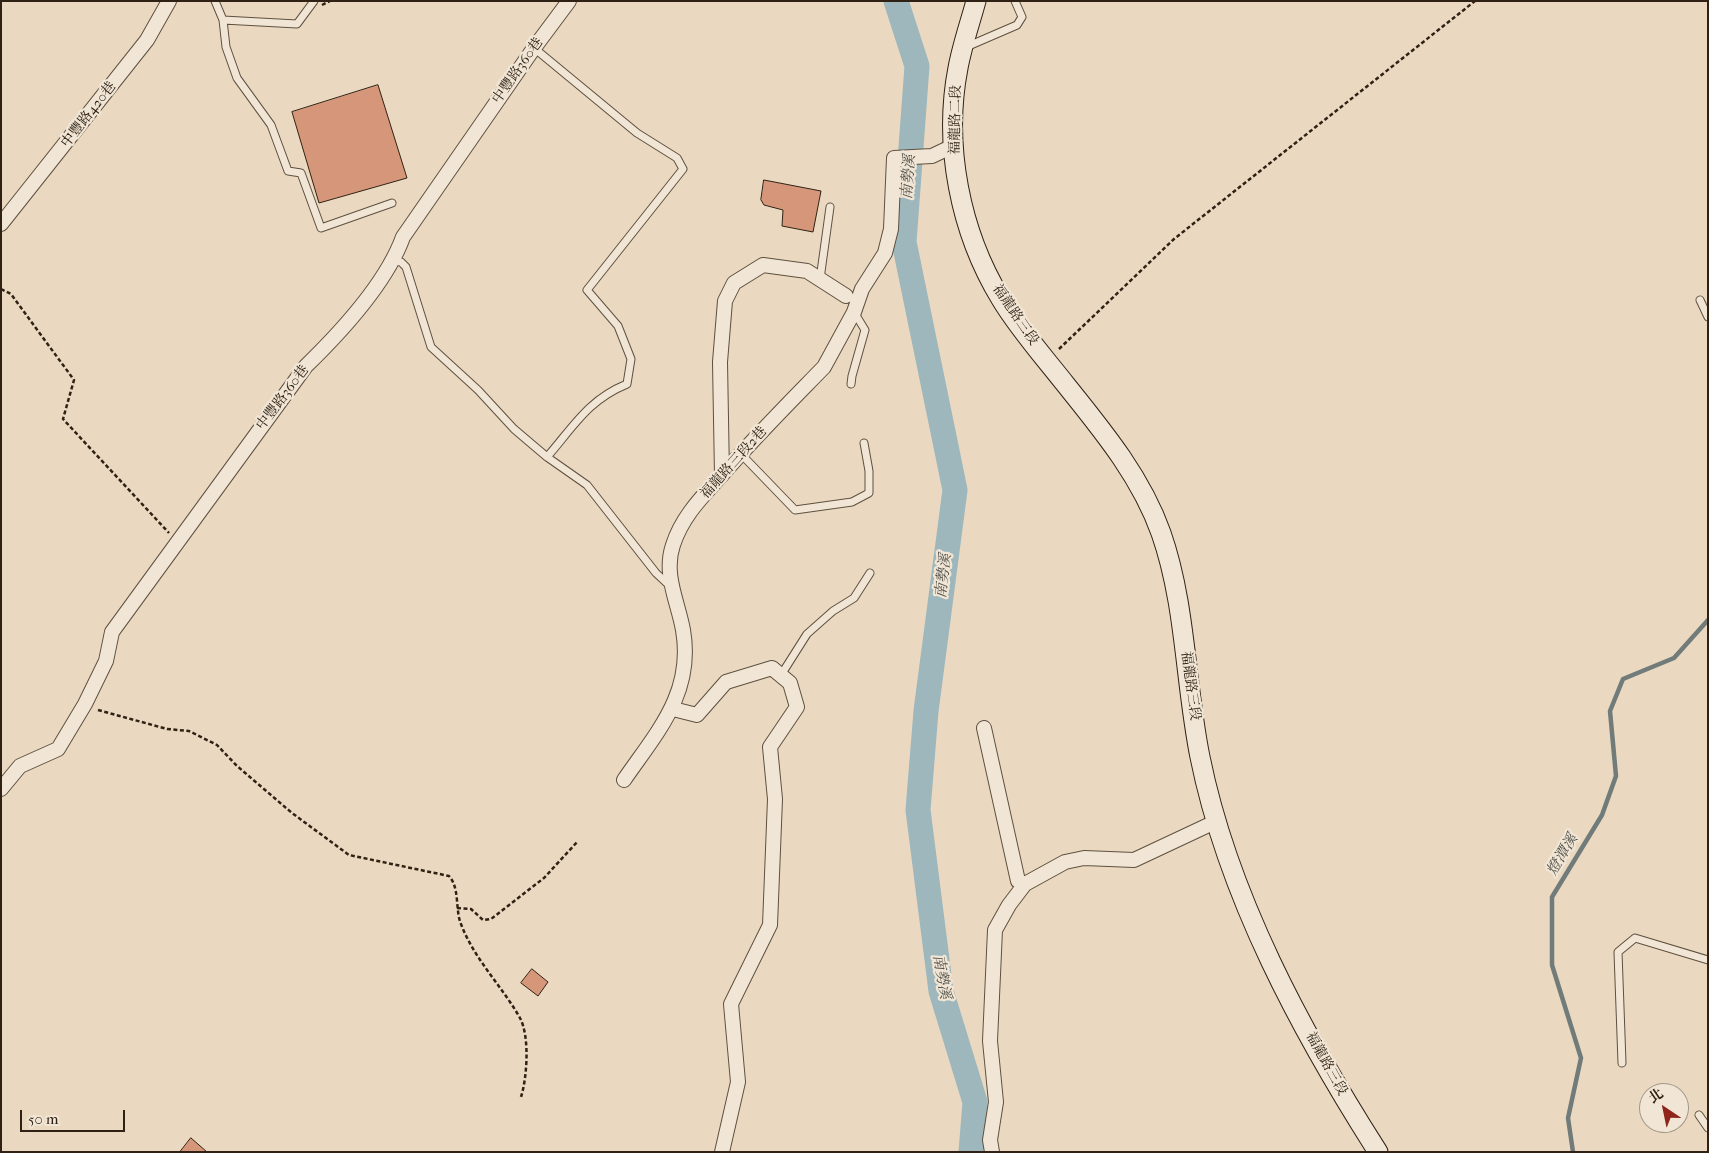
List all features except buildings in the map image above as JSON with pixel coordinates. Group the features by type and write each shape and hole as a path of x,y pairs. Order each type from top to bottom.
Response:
{"main road":[{"name":"福龍路二段","path":"973,239 957,184 953,146 954,105 958,68 976,1"},
{"name":"福龍路三段","path":"973,239 1001,300 1108,438 1130,470 1160,530 1171,568 1200,756 1215,822 1245,905 1282,982 1357,1119 1378,1152"}],"street":[{"name":"中豐路420巷","path":"1,224 147,40 169,1"},
{"name":"中豐路360巷","path":"1,789 20,766 58,750 85,704 106,660 112,632 306,366 330,344 394,261 403,237 534,48 569,1"},
{"name":"福龍路三段2巷","path":"624,780 673,709 681,684 684,658 683,631 672,587 672,547 678,531 686,516 740,453 824,367 854,312 862,289 885,253 891,229 894,158 932,156 953,146"},
{"path":"722,475 720,362 725,302 734,283 763,265 807,271 846,296"},
{"path":"673,709 697,716 726,682 772,668 790,683 797,707 770,747 775,799 770,925 731,1004 738,1082 722,1152"},
{"path":"984,728 1018,882 1025,884"},
{"path":"992,1152 990,1140 996,1102 990,1041 995,930 1009,905 1025,884 1065,862 1084,858 1134,860 1215,822"}],"lane":[{"path":"215,1 223,20 226,47 237,78 272,125 288,171 300,173 321,228 392,203"},
{"path":"223,20 296,24 314,1"},
{"path":"963,48 1017,25 1022,17 1015,1"},
{"path":"534,48 637,133 677,158 683,169 588,290 618,326 630,359 627,384 609,391 594,402 547,457"},
{"path":"820,279 830,207"},
{"path":"394,261 401,262 406,267 431,347 478,390 514,429 547,457 587,485 656,574 672,587"},
{"path":"1700,300 1708,317"},
{"path":"851,384 865,330 854,312"},
{"path":"740,453 795,510 852,502 869,494 870,471 864,444"},
{"path":"781,675 807,634 833,611 854,598 870,574"},
{"path":"1622,1062 1618,952 1635,938 1708,960"},
{"path":"1699,1115 1708,1128"}],"path":[{"path":"1047,361 1174,239 1475,1"},
{"path":"1,289 11,294 74,380 63,419 178,544"},
{"path":"85,704 101,712 175,731 189,732 217,744 237,766 292,813 349,854 449,876 454,883 461,925 490,977 521,1020 527,1058 526,1080 521,1097"},
{"path":"457,908 471,909 483,920 491,919 544,878 578,841"}],"waterway":[{"name":"南勢溪","path":"896,1 917,66 904,242 955,490 926,711 918,810 941,991 975,1102 971,1152"},
{"name":"燈潭溪","path":"1573,1152 1568,1118 1581,1058 1552,965 1552,897 1602,815 1616,776 1610,711 1623,679 1674,658 1708,620"}]}
